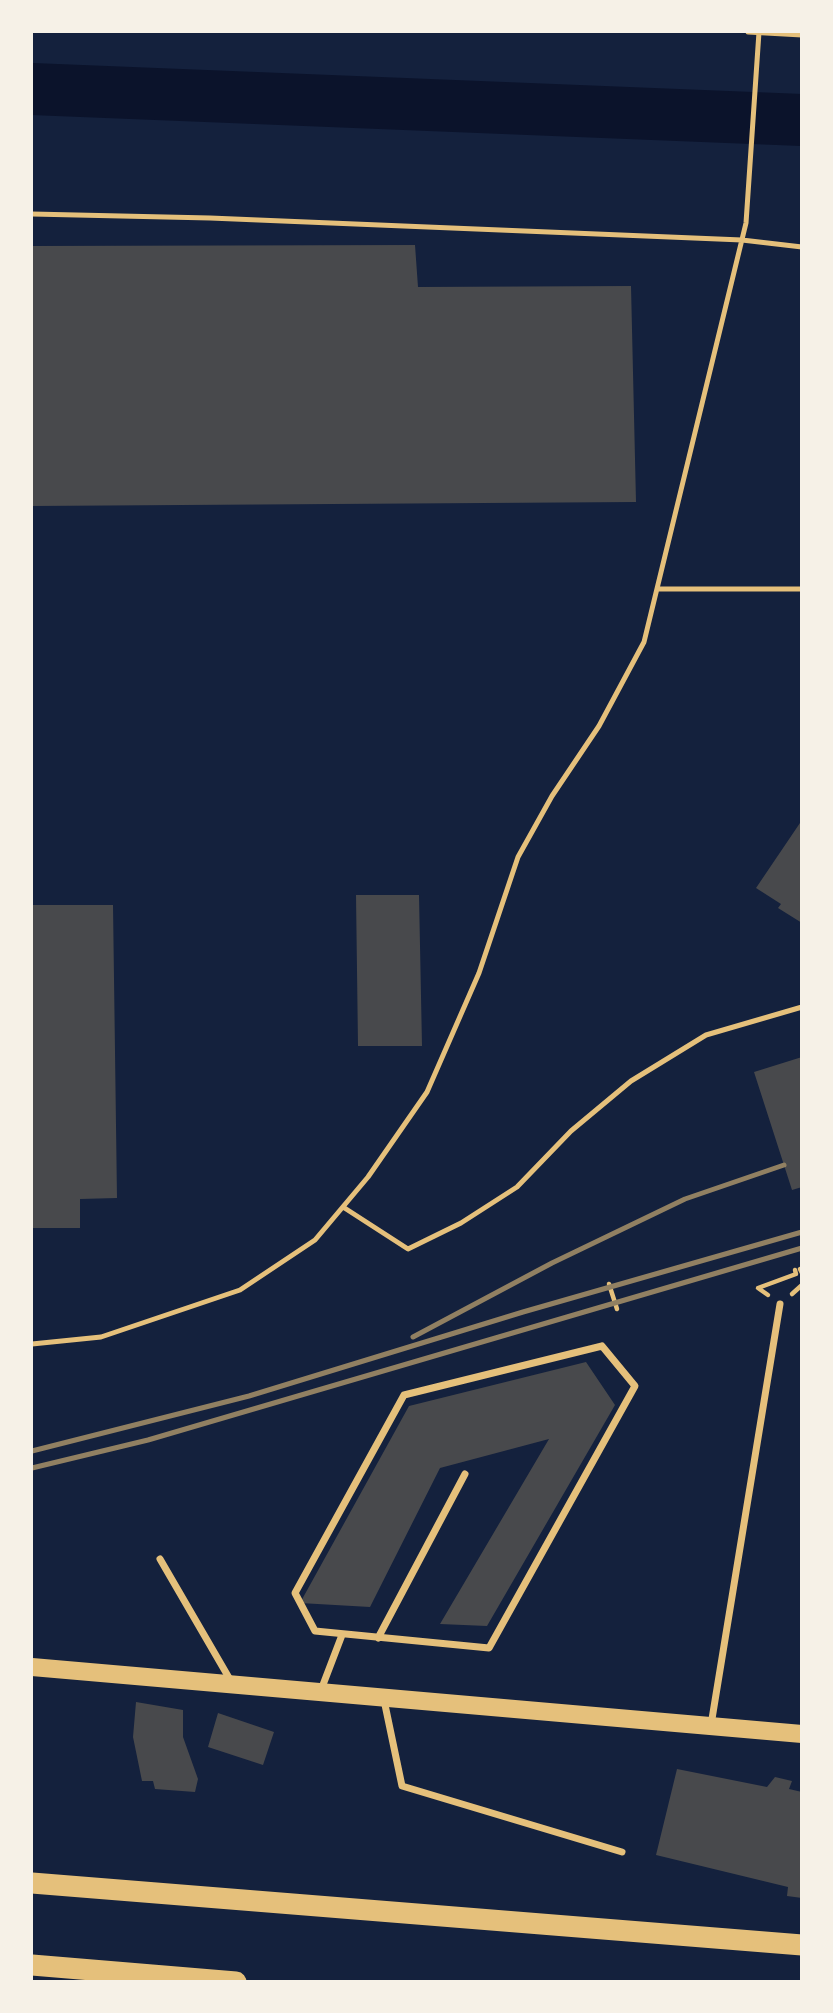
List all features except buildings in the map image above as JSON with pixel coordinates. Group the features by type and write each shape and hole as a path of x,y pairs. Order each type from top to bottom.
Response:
{"highway":[{"path":"32,1883 802,1945"},
{"path":"32,1965 236,1982"}],"main road":[{"path":"32,1667 802,1734"}],"street":[{"path":"710,1728 780,1304"},
{"path":"602,1346 635,1386 489,1647 342,1635 315,1631 295,1593 404,1395 602,1346"},
{"path":"378,1638 465,1474"},
{"path":"160,1559 232,1684"},
{"path":"320,1691 342,1635"},
{"path":"383,1698 402,1786 622,1852"}],"lane":[{"path":"748,32 802,35"},
{"path":"32,1344 101,1337 240,1290 315,1240 368,1177 427,1092 479,973 518,857 552,796 599,726 644,642 746,223 759,32"},
{"path":"32,215 210,218 742,240 802,247"},
{"path":"657,589 802,589"},
{"path":"343,1208 408,1249 461,1223 517,1186 571,1131 631,1081 706,1035 802,1007"}],"path":[{"path":"609,1284 617,1309"}],"waterway":[{"path":"32,89 802,120"}],"railway":[{"path":"413,1337 552,1263 685,1199 784,1165"},
{"path":"32,1451 249,1396 523,1312 802,1232"},
{"path":"32,1468 148,1440 802,1248"}]}
